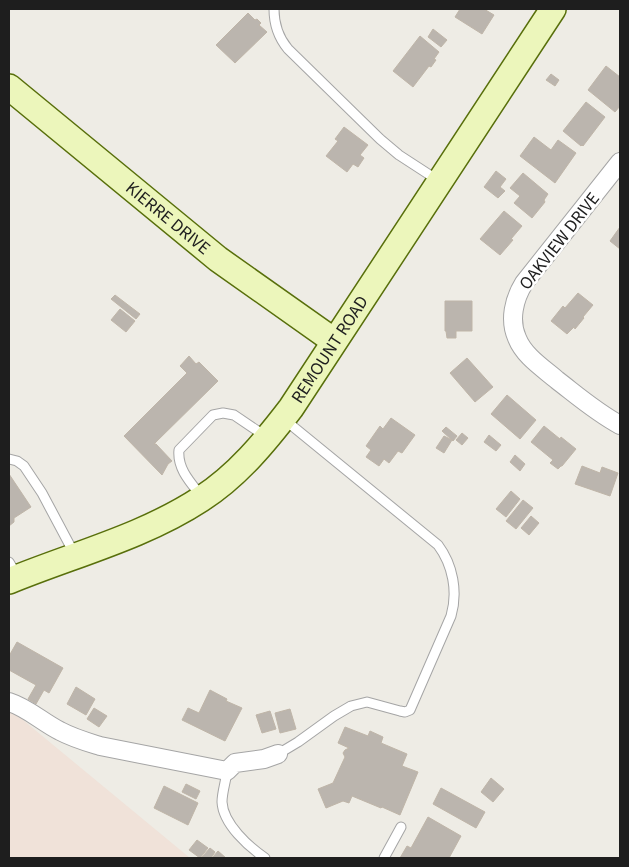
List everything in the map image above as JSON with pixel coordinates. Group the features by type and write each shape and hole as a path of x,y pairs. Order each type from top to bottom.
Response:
{"street":[{"name":"REMOUNT ROAD","path":"12,573 75,556 149,527 176,514 202,498 229,478 245,463 283,418 553,9"},
{"name":"KIERRE DRIVE","path":"9,87 218,260 334,341"},
{"name":"OAKVIEW DRIVE","path":"620,162 524,283 516,299 513,313 516,338 533,359 591,408 620,425"},
{"path":"9,702 60,731 81,740 100,746 227,771 236,763 264,760 278,754"}],"lane":[{"path":"274,9 274,21 278,35 288,49 380,139 399,155 440,181"},
{"path":"202,498 184,472 178,456 179,450 213,415 222,413 234,415 267,438"},
{"path":"278,754 334,716 357,704 367,702 400,712 410,710 451,616 454,607 455,591 449,564 438,545 283,418"},
{"path":"9,459 17,461 24,466 42,493 75,556"},
{"path":"227,771 222,802 228,821 238,835 265,858"},
{"path":"384,858 401,827"}],"shaded area":[{"path":"9,708 29,725 190,858 9,858"}],"building":[{"path":"460,9 484,9 494,15 482,34 455,17"},
{"path":"248,13 261,23 259,25 267,32 235,63 216,45"},
{"path":"433,29 447,40 441,47 428,37"},
{"path":"420,36 439,52 431,67 429,66 413,87 393,71"},
{"path":"606,66 620,77 620,106 615,112 588,90"},
{"path":"551,74 559,80 555,86 546,80"},
{"path":"586,102 605,117 583,146 581,146 563,131"},
{"path":"344,127 368,145 360,155 364,158 358,167 353,164 347,172 326,156 338,141 335,139"},
{"path":"534,137 551,150 558,140 576,153 555,183 520,156"},
{"path":"496,171 506,179 500,187 505,191 498,198 484,187"},
{"path":"523,173 548,194 544,200 545,202 532,218 514,203 520,196 510,188"},
{"path":"504,211 522,226 500,255 480,239"},
{"path":"620,227 620,249 610,241"},
{"path":"578,293 593,305 575,329 574,327 567,334 551,321 563,306 565,308"},
{"path":"115,295 140,314 136,319 111,299"},
{"path":"445,301 472,301 472,331 456,331 456,338 447,338 445,331"},
{"path":"120,309 135,321 126,332 111,320"},
{"path":"189,356 196,364 199,362 218,381 154,444 172,461 168,464 162,475 124,436 187,373 180,366"},
{"path":"467,358 493,387 475,402 450,373"},
{"path":"507,395 536,420 520,439 491,414"},
{"path":"391,418 415,435 402,453 398,451 389,463 384,459 379,466 366,457 371,450 366,446 380,426 383,429"},
{"path":"544,426 576,449 558,469 550,463 553,460 531,442"},
{"path":"446,427 457,436 453,441 442,431"},
{"path":"462,433 468,438 462,445 456,440"},
{"path":"489,435 501,445 496,451 484,442"},
{"path":"444,436 452,440 444,453 436,448"},
{"path":"515,455 525,464 520,471 510,462"},
{"path":"582,466 600,473 602,467 618,473 610,496 575,484"},
{"path":"9,474 31,507 14,518 14,522 9,526"},
{"path":"511,491 520,499 506,517 496,509"},
{"path":"523,500 533,508 516,529 506,521"},
{"path":"531,516 539,523 529,535 521,528"},
{"path":"17,642 63,668 49,693 44,690 36,704 28,699 36,685 9,670 9,656"},
{"path":"76,687 95,699 86,715 67,704"},
{"path":"210,690 227,699 226,701 242,708 225,741 182,720 188,708 199,713"},
{"path":"94,708 107,716 99,727 87,719"},
{"path":"290,709 296,729 280,733 275,713"},
{"path":"270,711 276,729 262,733 256,715"},
{"path":"345,727 368,736 370,731 383,737 381,743 407,754 402,766 418,772 400,815 352,796 349,803 343,801 326,808 318,789 333,783 345,757 343,753 349,748 338,743"},
{"path":"491,778 504,789 493,802 481,792"},
{"path":"186,784 200,791 196,799 182,792"},
{"path":"164,786 198,803 188,825 154,808"},
{"path":"441,788 485,812 476,828 433,804"},
{"path":"428,817 461,836 449,858 400,858 407,846 411,848"},
{"path":"197,840 208,848 200,858 189,850"},
{"path":"210,848 215,852 211,858 201,858"},
{"path":"218,851 226,858 212,858"}]}
